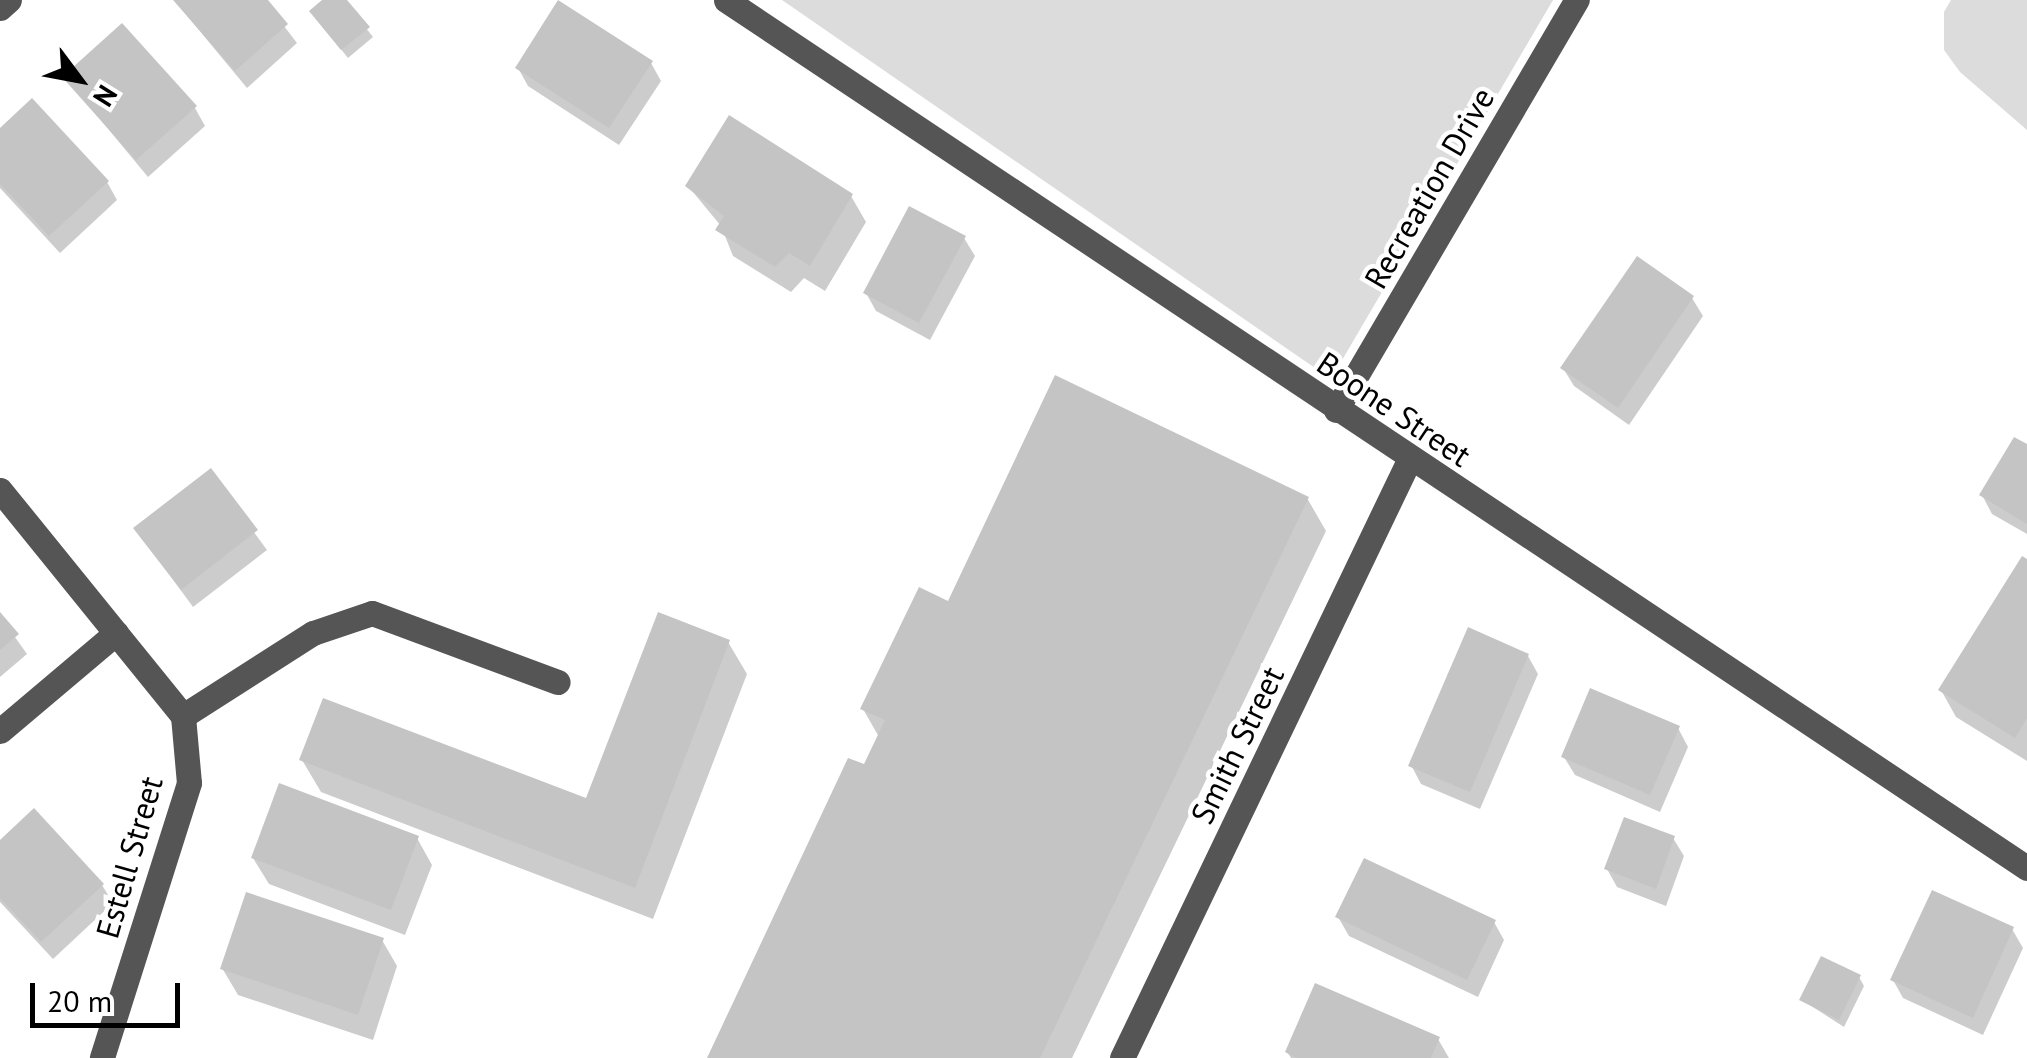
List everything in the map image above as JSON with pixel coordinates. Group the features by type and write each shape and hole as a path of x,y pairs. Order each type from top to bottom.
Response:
{"street":[{"path":"0,8 9,0"},
{"name":"Boone Street","path":"726,0 1019,190 1409,460 2027,868"},
{"name":"Recreation Drive","path":"1336,410 1577,0"},
{"name":"Smith Street","path":"1122,1058 1409,460"},
{"path":"0,490 182,716 313,633 372,613 558,682"},
{"path":"0,730 116,634"},
{"name":"Estell Street","path":"102,1058 190,783 182,716"}],"shaded area":[{"path":"782,0 1553,0 1331,379"},
{"path":"1951,0 2027,0 2027,130 1960,72 1944,50 1944,12"}],"building":[{"path":"173,0 268,0 288,24 235,71"},
{"path":"322,0 347,0 370,27 341,50 309,11"},
{"path":"558,0 653,61 609,128 515,68"},
{"path":"122,23 197,106 136,160 62,77"},
{"path":"32,98 109,181 49,236 0,184 0,128"},
{"path":"729,115 853,194 810,266 789,253 775,267 715,230 724,216 685,186"},
{"path":"909,206 966,236 919,323 863,293"},
{"path":"1637,256 1694,296 1618,408 1560,368"},
{"path":"1055,375 1309,497 1040,1058 707,1058 848,758 864,764 885,720 860,709 919,587 948,601"},
{"path":"2014,437 2027,444 2027,524 1979,495"},
{"path":"211,468 258,530 181,590 133,528"},
{"path":"2022,556 2027,559 2027,718 2015,738 1938,690"},
{"path":"0,612 19,634 0,650"},
{"path":"658,612 730,640 635,888 299,760 323,698 586,798"},
{"path":"1468,627 1529,654 1470,792 1408,766"},
{"path":"1590,688 1680,726 1650,795 1561,757"},
{"path":"279,783 419,836 391,910 251,858"},
{"path":"34,808 104,884 41,942 0,898 0,840"},
{"path":"1624,817 1675,836 1656,889 1604,869"},
{"path":"1364,858 1496,920 1467,980 1335,917"},
{"path":"1932,890 2014,927 1973,1018 1890,980"},
{"path":"246,892 384,938 358,1015 220,969"},
{"path":"1821,956 1861,975 1839,1020 1799,1000"},
{"path":"1315,983 1440,1037 1431,1058 1297,1058 1285,1052"}]}
